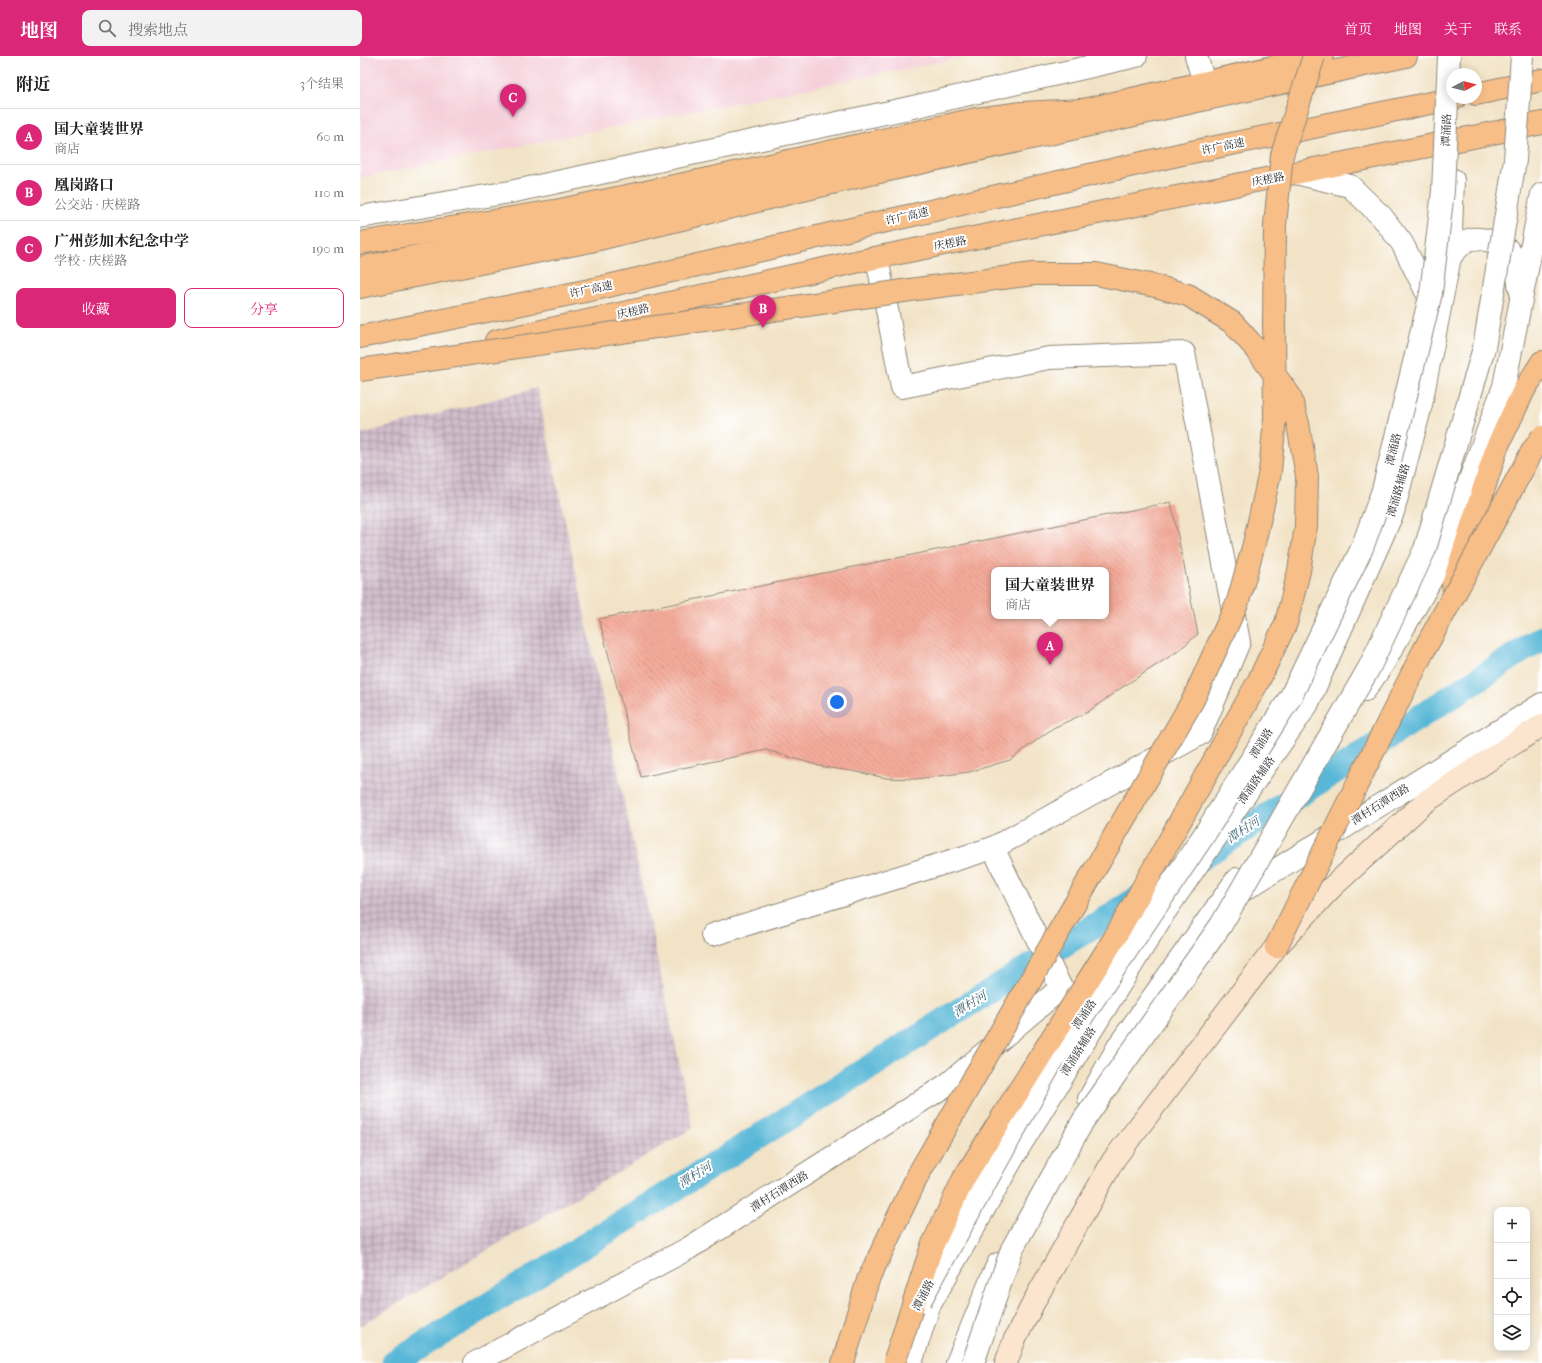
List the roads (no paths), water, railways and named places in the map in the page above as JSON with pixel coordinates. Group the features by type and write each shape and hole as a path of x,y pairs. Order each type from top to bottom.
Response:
{"main road":[{"path":"843,1363 868,1280 919,1173 1193,700 1238,601 1256,536 1270,472 1276,418 1274,324 1275,225 1282,155 1314,56"},
{"path":"360,268 622,214 1322,56"},
{"path":"1028,139 1326,62 1344,56"},
{"path":"360,287 586,242 853,178 1406,56"},
{"path":"1482,93 1542,80"},
{"name":"许广高速","path":"360,337 595,289 1182,154 1446,100"},
{"path":"360,243 560,210 976,119 1022,113 1082,110"},
{"name":"庆槎路","path":"360,370 877,258 1542,123"},
{"path":"360,370 917,289 1033,274 1096,274 1155,286 1188,295 1232,323 1257,350 1290,396 1298,424 1307,476 1306,526 1299,571 1286,623 1258,682 1114,939 964,1178 932,1246 900,1362"},
{"path":"1444,615 1497,447 1524,390 1542,362"},
{"path":"1276,947 1423,652 1533,450 1542,437"},
{"path":"1006,1363 1014,1341 1037,1296 1114,1159 1276,947 1330,889 1425,802 1542,725"}],"street":[{"path":"360,217 510,192 904,109 1136,56"},
{"path":"1196,56 1204,82"},
{"name":"潭涌路","path":"900,1362 918,1305 1051,1063 1204,835 1291,696 1362,548 1383,490 1431,294 1443,191 1449,56"},
{"path":"973,1363 1012,1249 1083,1121 1220,925 1369,668 1425,549 1484,348 1515,160 1522,56"},
{"name":"潭涌路辅路","path":"900,1362 1019,1147 1100,1016 1164,914 1307,705 1393,512 1420,409 1450,257 1454,141"},
{"path":"1296,173 1350,186 1382,217 1402,243 1439,315"},
{"path":"957,1363 993,1275 1119,1045 1220,905 1383,664 1438,567 1504,386 1542,194"},
{"path":"1450,257 1468,240 1479,239 1495,242 1508,251 1517,269 1522,296"},
{"path":"712,935 993,848 1200,734 1240,642 1184,353 1049,358 902,387 877,258"},
{"name":"潭村石潭西路","path":"1220,905 1542,704"},
{"path":"993,848 1061,988 1100,1016"},
{"name":"潭村石潭西路","path":"475,1363 689,1248 948,1084 1061,988"}],"waterway":[{"name":"潭村河","path":"1198,860 1542,638"},
{"name":"潭村河","path":"394,1363 634,1215 1146,893"}],"place":[{"name":"广州彭加木纪念中学","path":"513,117"},
{"name":"凰岗路口","path":"763,328"},
{"name":"国大童装世界","path":"1050,665"}]}
